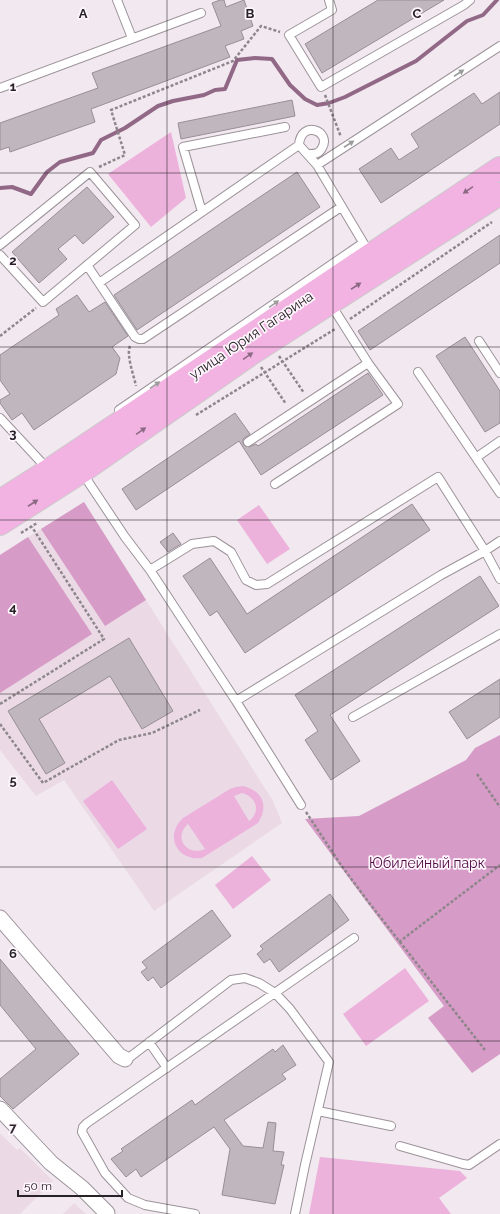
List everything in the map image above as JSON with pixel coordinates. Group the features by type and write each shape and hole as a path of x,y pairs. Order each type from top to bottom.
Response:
{"main road":[{"name":"улица Юрия Гагарина","path":"0,501 46,464 367,249 500,168"},
{"name":"улица Юрия Гагарина","path":"9,529 83,471 251,354 500,194"}],"street":[{"path":"0,918 119,1056 125,1059"},
{"path":"0,1109 51,1163 82,1188 107,1213"}],"lane":[{"path":"117,0 132,38"},
{"path":"329,0 332,10 289,35 321,87 464,5 470,0"},
{"path":"0,88 201,13"},
{"path":"317,165 500,46"},
{"path":"202,212 183,147 285,126"},
{"path":"99,283 299,145 300,138 303,133 309,130 315,130 321,133 324,139 324,146 321,151 315,154 309,154"},
{"path":"114,413 367,249 317,165 309,154 299,145"},
{"path":"0,245 90,172 135,225 43,302 0,255"},
{"path":"87,265 135,337 143,339 341,207"},
{"path":"275,484 398,404 368,363 330,302"},
{"path":"479,341 500,373"},
{"path":"248,442 368,363"},
{"path":"418,372 500,493"},
{"path":"0,418 46,464"},
{"path":"477,457 500,441"},
{"path":"83,471 89,483 125,537 150,570 236,701 301,805"},
{"path":"150,570 192,544 214,541 231,552 246,580 256,585 267,584 438,477 500,578"},
{"path":"236,701 441,575 485,552 500,541"},
{"path":"353,717 500,634"},
{"path":"195,1214 145,1205 128,1198 105,1173 82,1132 83,1127 354,938"},
{"path":"125,1059 130,1057 231,980 245,978 259,983 275,993 290,1009 329,1062 295,1214"},
{"path":"149,1042 167,1068"},
{"path":"318,1111 391,1126"},
{"path":"400,1146 463,1164 469,1164 500,1144"}],"path":[{"path":"90,172 125,155 111,110 233,61 261,26 289,35"},
{"path":"325,97 345,147"},
{"path":"190,419 343,324 493,221"},
{"path":"0,336 43,302"},
{"path":"135,337 129,349 137,389"},
{"path":"282,361 310,401"},
{"path":"265,373 292,413"},
{"path":"9,529 32,527 38,522"},
{"path":"0,704 104,639 32,527"},
{"path":"0,724 43,783 119,740 152,733 200,710"},
{"path":"477,774 500,807"},
{"path":"301,805 341,865 370,904 485,1050"},
{"path":"399,942 500,865"}],"shaded area":[{"path":"171,132 186,198 151,227 108,174"},
{"path":"84,502 273,801 282,823 154,911 64,780 36,796 0,750 0,555"},
{"path":"259,505 290,549 267,564 237,520"},
{"path":"112,780 147,829 118,849 83,801"},
{"path":"243,786 250,788 259,795 262,800 263,811 258,823 202,858 186,856 176,846 174,832 177,825 183,818 230,789","holes":["242,793 251,798 256,805 255,813 249,821 234,796","188,824 205,849 198,851 192,850 187,848 184,844 182,835"]},
{"path":"252,856 271,880 233,909 215,885"},
{"path":"405,968 429,1001 366,1046 343,1014"},
{"path":"0,1133 17,1150 20,1148 53,1181 20,1214 0,1214"},
{"path":"320,1157 460,1171 467,1178 439,1198 451,1214 309,1214"},
{"path":"74,1203 86,1214 63,1214"}],"green space":[{"path":"84,502 146,600 105,626 41,529"},
{"path":"28,537 92,634 0,693 0,555"},
{"name":"Юбилейный парк","path":"500,735 500,1054 472,1073 428,1018 444,1006 305,819 359,816 466,760 475,748"}],"building":[{"path":"224,0 226,7 244,0 253,26 241,31 244,39 225,46 230,57 91,109 95,122 10,152 9,147 0,150 0,123 98,88 92,73 221,26 212,3"},
{"path":"378,0 444,0 322,73 305,44"},
{"path":"500,92 500,124 381,203 359,169 391,148 399,160 419,147 411,134 474,93 482,104"},
{"path":"292,100 295,116 181,139 178,123"},
{"path":"297,172 320,207 137,330 114,295"},
{"path":"87,187 114,217 83,244 75,235 58,249 67,259 39,283 12,252"},
{"path":"500,235 500,263 370,350 358,331"},
{"path":"77,295 89,312 105,302 128,336 112,347 120,358 116,374 34,430 22,413 12,420 0,403 0,400 10,394 0,380 0,355 59,315 56,309"},
{"path":"465,337 500,391 500,423 485,432 436,356"},
{"path":"368,373 383,395 261,475 239,441 136,510 122,489 235,413 250,434 243,439 244,445 249,447 256,444 258,446"},
{"path":"412,504 430,530 245,653 217,611 210,616 183,576 210,558 247,614"},
{"path":"173,533 181,544 168,552 160,542"},
{"path":"480,576 499,606 330,715 360,761 331,780 305,740 318,731 295,695"},
{"path":"129,638 173,711 142,729 110,676 39,719 65,763 46,774 8,711"},
{"path":"500,679 500,717 467,739 449,712"},
{"path":"330,894 349,920 279,972 270,959 264,963 257,954 263,949 260,946"},
{"path":"212,910 231,936 161,988 153,977 148,981 141,972 147,968 142,962"},
{"path":"0,959 79,1054 13,1109 0,1096 0,1079 36,1049 0,1005"},
{"path":"283,1045 296,1065 282,1074 286,1079 224,1120 243,1146 263,1148 268,1122 276,1123 273,1151 284,1152 281,1165 284,1165 275,1204 222,1195 230,1149 214,1127 141,1177 136,1169 126,1177 111,1159 123,1151 121,1149 192,1100 195,1105 273,1049 275,1052"}],"waterway":[{"path":"0,188 12,187 31,194 47,172 60,162 93,153 101,140 125,128 158,106 173,101 204,95 215,90 225,89 237,60 255,58 272,59 290,85 305,99 317,105 329,103 345,97 416,61 467,21 483,15 497,0"}]}
